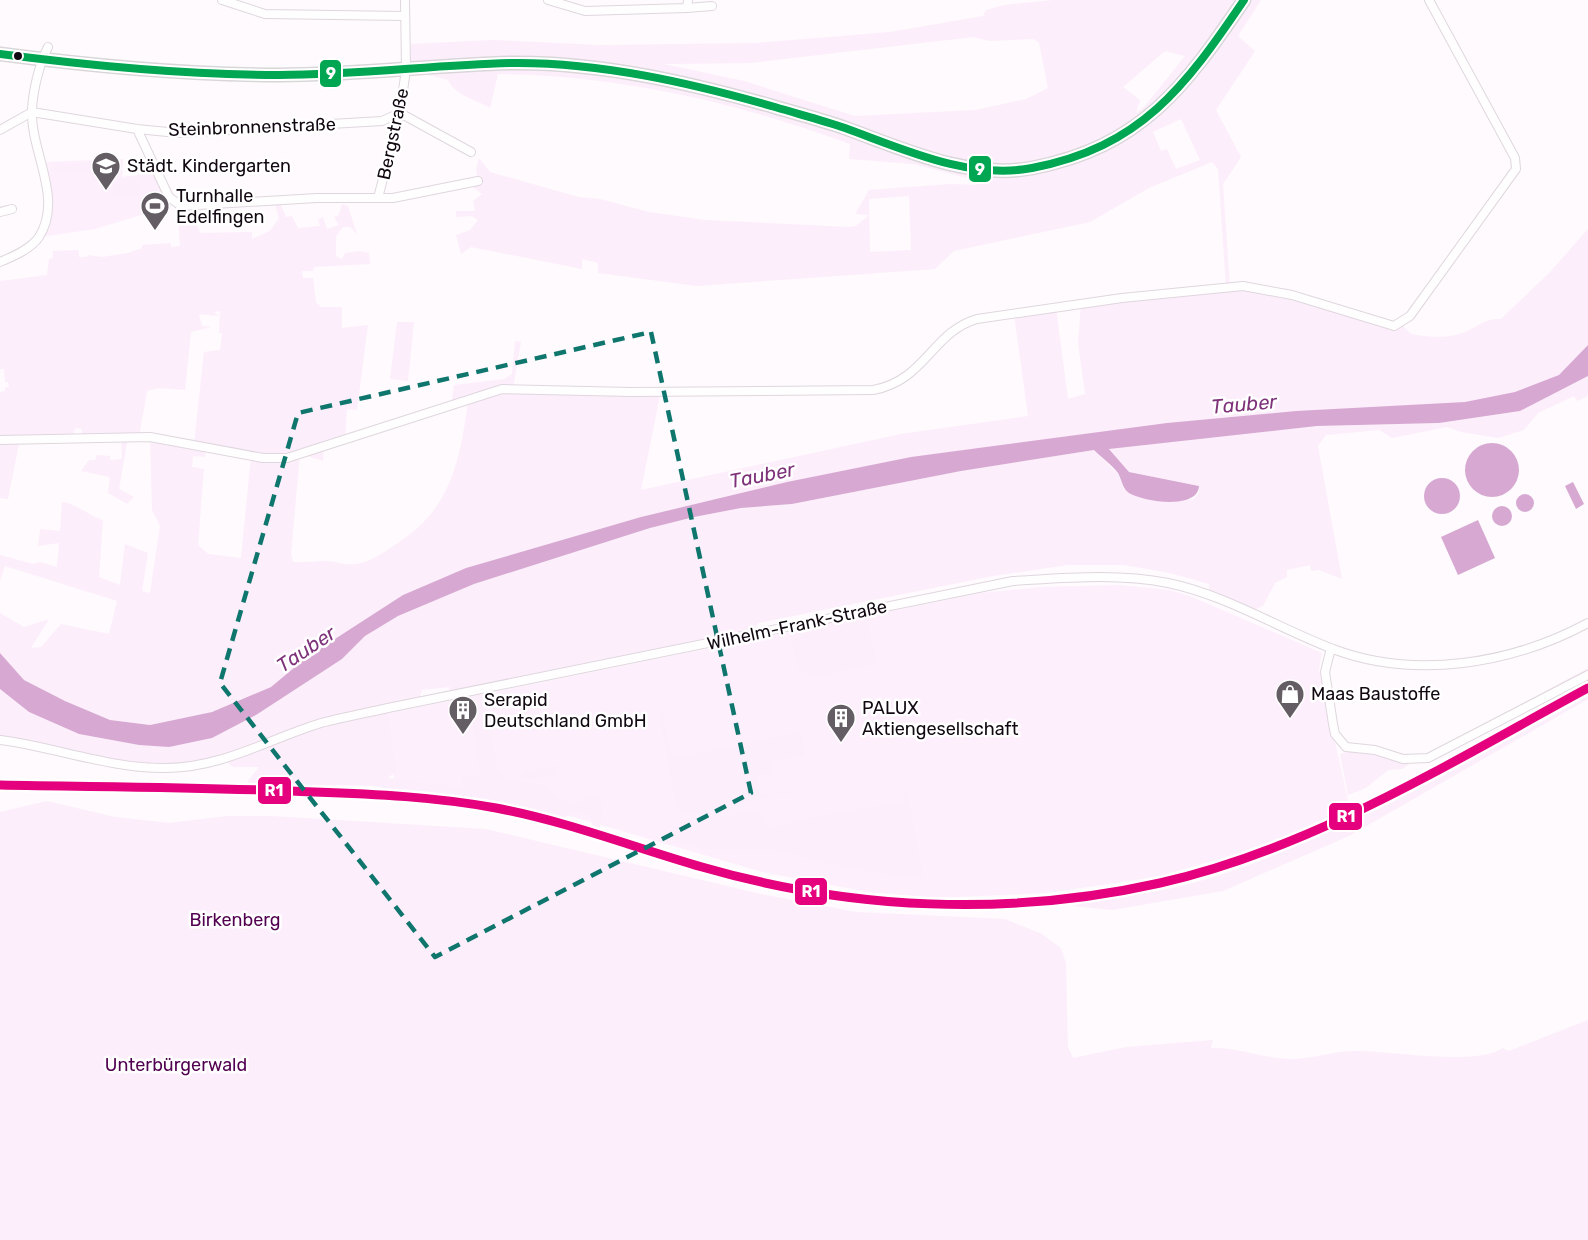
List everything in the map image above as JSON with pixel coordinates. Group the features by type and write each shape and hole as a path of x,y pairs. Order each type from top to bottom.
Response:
{"main road":[{"path":"0,54 227,74 281,75 512,63 582,68 661,80 771,106 938,160 994,169 1028,169 1088,153 1125,134 1151,117 1172,97 1244,0"}],"street":[{"path":"222,0 243,4 265,14 404,16"},
{"name":"Bergstraße","path":"378,198 399,113 406,69 405,0"},
{"path":"548,0 585,11 688,4 712,6"},
{"path":"0,440 150,436 263,458 287,458 468,402 502,389 619,392 873,390 895,385 909,375 958,326 977,319 1122,298 1243,286 1292,295 1394,326 1410,316 1516,169 1515,158 1429,0"},
{"path":"0,262 18,254 39,237 49,211 32,112 42,59 48,47"},
{"path":"0,130 32,112"},
{"name":"Steinbronnenstraße","path":"32,112 137,129 178,133 382,121 399,113"},
{"path":"399,113 471,152"},
{"path":"137,129 169,197 181,206 317,198 378,198 478,182"},
{"path":"0,212 12,210"},
{"name":"Wilhelm-Frank-Straße","path":"0,740 41,745 133,765 189,767 236,757 322,723 378,710 1013,581 1105,576 1169,583 1227,603 1331,648 1373,661 1436,666 1506,654 1588,623"},
{"path":"1331,648 1325,672 1335,735 1346,747 1375,750 1403,759 1428,758 1588,675"}],"highlighted area":[{"path":"651,332 751,793 435,957 220,683 298,413"}],"shaded area":[{"name":"Städt. Kindergarten","path":"123,159 122,177 153,173 171,206 95,229 41,237 51,212 44,162"},
{"path":"1588,345 1588,376 1520,411 1439,423 1317,426 1109,449 1129,472 1199,486 1196,494 1180,501 1157,501 1129,493 1123,486 1118,473 1094,450 961,471 792,504 741,508 650,528 474,584 398,616 365,636 342,659 256,715 212,738 169,747 139,745 79,734 29,712 0,689 0,653 24,680 110,720 150,725 212,712 271,687 307,657 403,595 466,568 641,517 787,482 911,457 1167,423 1296,411 1465,402 1515,392 1559,375"},
{"path":"1487,443 1497,443 1511,451 1517,460 1519,470 1517,480 1511,489 1497,497 1487,497 1470,485 1465,475 1465,465 1477,448"},
{"path":"1442,478 1454,484 1460,496 1454,508 1442,514 1430,508 1424,496 1430,484"},
{"path":"1573,482 1584,504 1576,509 1565,486"},
{"path":"1521,494 1529,494 1534,499 1532,510 1521,512 1516,507 1516,499"},
{"path":"1502,506 1509,509 1512,516 1509,523 1502,526 1495,523 1492,516 1495,509"},
{"path":"1478,520 1495,558 1458,575 1441,537"},
{"path":"1119,585 1169,590 1190,596 1322,653 1319,670 1350,809 1255,849 1156,877 1047,893 938,898 869,892 762,872 574,817 489,798 395,786 385,714 980,593 1040,587"}],"green space":[{"path":"1053,0 1261,0 1238,36 1255,51 1216,110 1241,157 1223,184 1230,287 1243,286 1401,324 1411,334 1430,337 1450,336 1468,331 1490,320 1501,319 1550,272 1588,229 1588,345 1559,375 1523,390 1482,399 787,482 641,517 466,568 403,595 307,657 271,687 212,712 150,725 110,720 65,701 24,680 0,653 0,613 24,627 49,619 31,648 41,647 61,624 109,634 117,601 5,566 0,581 0,555 33,564 40,562 57,567 59,543 38,546 40,529 60,531 62,502 103,520 99,577 120,585 125,544 148,553 142,591 150,593 160,526 152,510 150,437 194,444 204,352 220,350 222,333 219,333 220,311 214,312 219,316 199,314 202,326 211,327 191,332 185,390 159,388 147,391 139,437 128,437 119,489 134,497 127,504 108,493 110,477 81,471 89,460 95,460 97,455 110,456 110,460 122,459 121,437 81,438 82,429 75,428 73,438 20,439 8,499 0,498 0,392 5,391 5,387 9,387 8,382 5,382 4,369 0,369 0,281 47,275 49,259 53,258 53,251 79,250 79,257 89,255 102,257 128,253 142,248 142,245 171,243 171,247 180,246 178,218 194,217 200,233 252,232 252,239 270,231 279,218 275,205 265,206 265,201 279,200 286,217 292,216 298,228 320,226 318,220 323,217 327,229 339,225 334,217 339,215 342,204 348,206 357,234 350,227 343,227 336,236 336,256 342,259 345,253 360,251 369,253 370,264 314,267 313,271 302,271 303,278 313,278 316,302 321,307 342,307 342,328 368,325 357,410 347,409 345,438 324,445 323,461 300,454 291,554 293,562 361,563 380,555 412,533 428,518 448,485 460,446 468,403 451,407 454,385 504,379 512,374 515,341 521,342 513,388 661,391 641,490 901,434 1028,416 1014,314 1056,308 1068,399 1085,394 1078,343 1081,304 1226,287 1218,169 1212,162 1149,188 1090,222 954,251 935,269 697,286 598,273 598,263 582,259 582,269 471,247 461,254 456,235 470,230 478,220 472,216 456,217 456,211 475,211 473,201 482,194 473,187 478,181 476,170 479,158 490,172 578,197 600,199 649,212 705,220 849,227 856,226 869,215 855,214 869,190 950,184 977,185 971,179 913,164 849,159 850,144 764,115 677,94 588,79 498,74 490,108 461,94 448,80 406,69 404,55 410,55 411,44 494,40 600,45 756,43 890,32 983,16 986,10 1004,5","holes":["974,37 989,41 1034,39 1039,43 1048,88 1026,99 975,110 855,116 744,81 664,64 750,63","1165,51 1185,56 1145,106 1136,113 1140,100 1123,87","1181,119 1200,160 1176,169 1167,149 1161,151 1153,132","909,196 911,250 870,252 869,199","206,447 251,456 241,558 208,554 198,545 204,469 192,467 193,456 205,457"]},
{"path":"120,161 120,175 107,179 107,175 55,174 54,164"},
{"path":"138,179 140,198 123,198 113,194 112,186"},
{"path":"397,322 414,322 408,381 390,379"},
{"path":"1588,376 1588,396 1577,401 1574,396 1538,413 1524,430 1498,438 1461,432 1447,427 1392,438 1379,430 1326,435 1318,446 1342,579 1319,570 1311,571 1310,565 1287,570 1287,577 1275,583 1263,606 1249,612 1209,597 1209,584 1170,573 1124,565 1068,565 993,576 758,623 752,634 483,688 498,771 513,780 542,785 570,802 578,802 586,795 597,795 602,812 599,829 593,827 589,815 572,811 562,820 494,802 404,793 376,786 336,785 260,789 247,782 259,767 233,767 224,760 149,767 0,740 0,689 29,712 79,734 139,745 213,737 256,715 342,659 365,636 398,616 474,584 650,528 694,517 741,508 792,504 961,471 1094,450 1118,474 1124,489 1193,500 1199,493 1199,486 1129,472 1109,448 1317,426 1439,423 1520,411","holes":["449,687 451,695 467,692 480,774 462,777 462,787 388,778 396,771 388,708 419,701 422,690"]},
{"path":"866,611 877,664 820,676 802,673 797,667 788,626"},
{"path":"1588,668 1588,675 1428,758 1415,760 1402,769 1388,770 1366,788 1348,795 1340,754 1375,748 1411,755 1428,755"},
{"path":"1588,693 1588,699 1349,836 1223,891 1112,910 1073,906 1193,883 1272,856 1313,839 1392,800"},
{"path":"663,714 672,758 801,732 805,756 772,762 772,774 758,776 760,794 768,796 789,790 790,793 694,813 683,811 674,796 659,715"},
{"path":"558,765 556,776 523,778 521,772"},
{"path":"907,790 924,877 911,878 869,872 815,861 779,850 703,850 675,839 667,832 675,827 760,809 769,828 823,815 902,802"},
{"path":"47,801 115,817 169,823 227,816 271,816 486,829 761,894 856,912 1005,919 1042,934 1061,948 1066,963 1068,1047 1073,1058 1126,1047 1213,1040 1211,1048 1288,1059 1352,1051 1453,1057 1473,1056 1490,1054 1503,1048 1509,1051 1588,1020 1588,1240 0,1240 0,812"}],"transit line":[{"name":"9","path":"0,54 139,69 244,75 337,73 512,63 578,66 612,70 711,90 828,122 937,160 984,170 1008,171 1032,168 1070,158 1103,145 1131,129 1157,109 1180,86 1244,0"},
{"name":"R1","path":"0,785 275,790 451,801 522,813 702,867 815,892 873,900 930,904 1046,901 1103,894 1160,883 1217,868 1273,848 1380,800 1588,688"}],"place":[{"name":"Städt. Kindergarten","path":"106,192"},
{"name":"Turnhalle Edelfingen","path":"155,232"},
{"name":"Maas Baustoffe","path":"1290,720"},
{"name":"Serapid Deutschland GmbH","path":"463,736"},
{"name":"PALUX Aktiengesellschaft","path":"841,744"}],"water label":[{"name":"Tauber","path":"1244,404"},
{"name":"Tauber","path":"762,475"},
{"name":"Tauber","path":"306,649"}],"park label":[{"name":"Birkenberg","path":"235,920"},
{"name":"Unterbürgerwald","path":"176,1065"}]}
